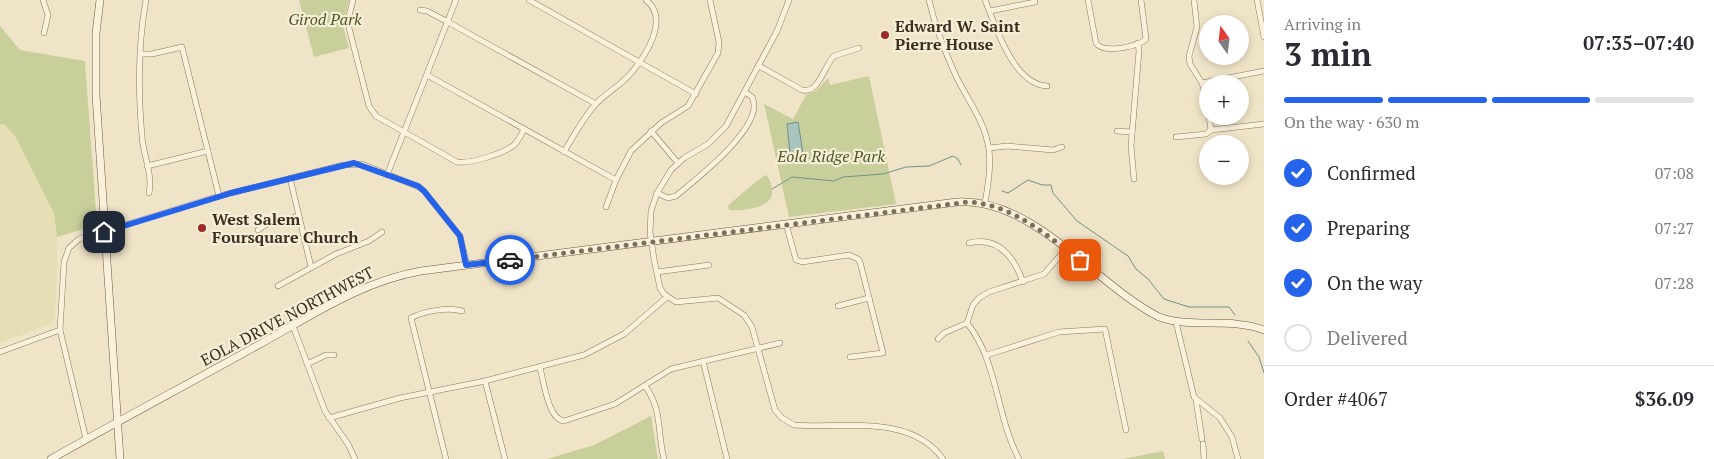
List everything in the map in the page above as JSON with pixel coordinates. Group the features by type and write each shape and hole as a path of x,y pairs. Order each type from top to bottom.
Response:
{"main road":[{"path":"100,0 96,86 120,459"},
{"name":"EOLA DRIVE NORTHWEST","path":"50,459 356,292 383,280 413,272 957,202 985,203 1015,214 1146,310 1159,317 1176,322 1239,323 1264,330"}],"street":[{"path":"43,0 48,15 44,33"},
{"path":"146,0 139,104 142,144 151,182 149,193"},
{"path":"353,0 349,16 349,28 368,106 376,116 457,162 463,163 510,148 524,130"},
{"path":"387,174 456,0"},
{"path":"564,152 581,122 596,104 631,74 639,62 656,30 653,8 646,0"},
{"path":"606,207 616,180 631,152 651,131 688,106 720,47 710,0"},
{"path":"789,0 759,66 721,133 708,144 678,163 656,193 651,211 651,240 660,288 667,298 676,302 715,298 724,301 747,318 758,348 771,401 775,410 788,422 794,425 809,427 904,430 927,442 943,459"},
{"path":"929,0 942,42 956,77 978,115 989,148 989,178 985,203"},
{"path":"986,0 1008,51 1023,76 1034,84 1047,86"},
{"path":"1088,0 1098,46 1108,50 1144,41 1147,36 1141,0"},
{"path":"1194,0 1197,26 1189,56 1190,64 1199,78"},
{"path":"1257,0 1264,37"},
{"path":"531,1 696,94"},
{"path":"990,12 1035,2"},
{"path":"420,10 427,10 596,104"},
{"path":"1134,179 1132,132 1139,51 1138,43"},
{"path":"141,54 152,54 182,47 219,196"},
{"path":"759,66 802,90 808,91 815,87 834,56 859,48"},
{"path":"1241,75 1264,71"},
{"path":"427,75 616,180"},
{"path":"656,193 668,198 676,196 732,146 742,133 754,106 752,97 745,92"},
{"path":"1176,137 1206,134 1211,130 1264,124"},
{"path":"1210,125 1211,130"},
{"path":"651,131 678,163"},
{"path":"1117,131 1132,132"},
{"path":"989,148 1007,146 1053,150 1062,147"},
{"path":"147,166 208,151"},
{"path":"86,439 60,330 62,275 66,254 79,239 219,196 354,163 418,186 424,191 460,236 466,265"},
{"path":"290,178 312,267"},
{"path":"258,230 265,224 299,216"},
{"path":"786,224 796,260 802,262 849,255 858,259 883,353 850,357"},
{"path":"278,286 336,254 369,241 382,232"},
{"path":"969,243 980,240 1004,250 1015,261 1023,282"},
{"path":"938,339 944,333 967,323 973,305 979,298 990,292 1044,274 1066,250"},
{"path":"657,272 709,265"},
{"path":"329,418 400,398 430,394 540,368 598,350 637,324 667,298"},
{"path":"838,306 869,298"},
{"path":"446,459 411,318 417,315 453,308 462,311"},
{"path":"1176,322 1196,400 1204,459"},
{"path":"967,323 986,355 1001,413 1019,459"},
{"path":"293,326 329,418 348,444 355,459"},
{"path":"986,355 1059,332 1105,329 1126,430"},
{"path":"0,352 60,330"},
{"path":"540,368 552,412 557,419 564,420 600,410 629,397 671,369 780,343"},
{"path":"307,364 326,355 334,355"},
{"path":"703,361 727,459"},
{"path":"485,381 505,459"},
{"path":"645,386 653,396 662,432 664,459"},
{"path":"1196,400 1220,418 1232,437 1238,459"}],"shaded area":[{"path":"0,124 5,125 15,136 54,213 57,237 57,266 55,319 51,324 0,343"}],"green space":[{"name":"Girod Park","path":"299,0 349,0 343,26 349,48 314,57"},
{"path":"0,26 20,50 85,61 97,225 57,237 54,213 15,136 5,125 0,124"},
{"name":"Eola Ridge Park","path":"869,76 896,204 789,217 764,104 793,119 806,95 817,90 828,78 830,85"},
{"path":"766,175 772,189 772,195 769,200 750,209 729,210 728,206"},
{"path":"651,416 658,459 547,459 594,445"},
{"path":"1163,451 1165,459 1123,459"}],"water":[{"path":"798,122 803,153 790,154 787,124"}],"waterway":[{"path":"772,189 792,177 834,181 843,177 883,174 906,167 929,166 953,156 958,159 961,165"},
{"path":"1002,191 1008,193 1028,180 1042,185 1051,185 1053,193 1077,221 1128,256 1136,269 1148,279 1164,299 1189,307 1229,307 1235,315"},
{"path":"1248,341 1259,357 1264,373"}],"way so far":[{"path":"510,260 951,202 968,202 985,203 1015,214 1080,260"}],"place":[{"name":"Edward W. Saint Pierre House","path":"885,35"},
{"name":"West Salem Foursquare Church","path":"202,228"}],"route":[{"path":"104,232 231,193 354,163 362,164 418,186 424,191 460,236 466,265 510,260"}]}
